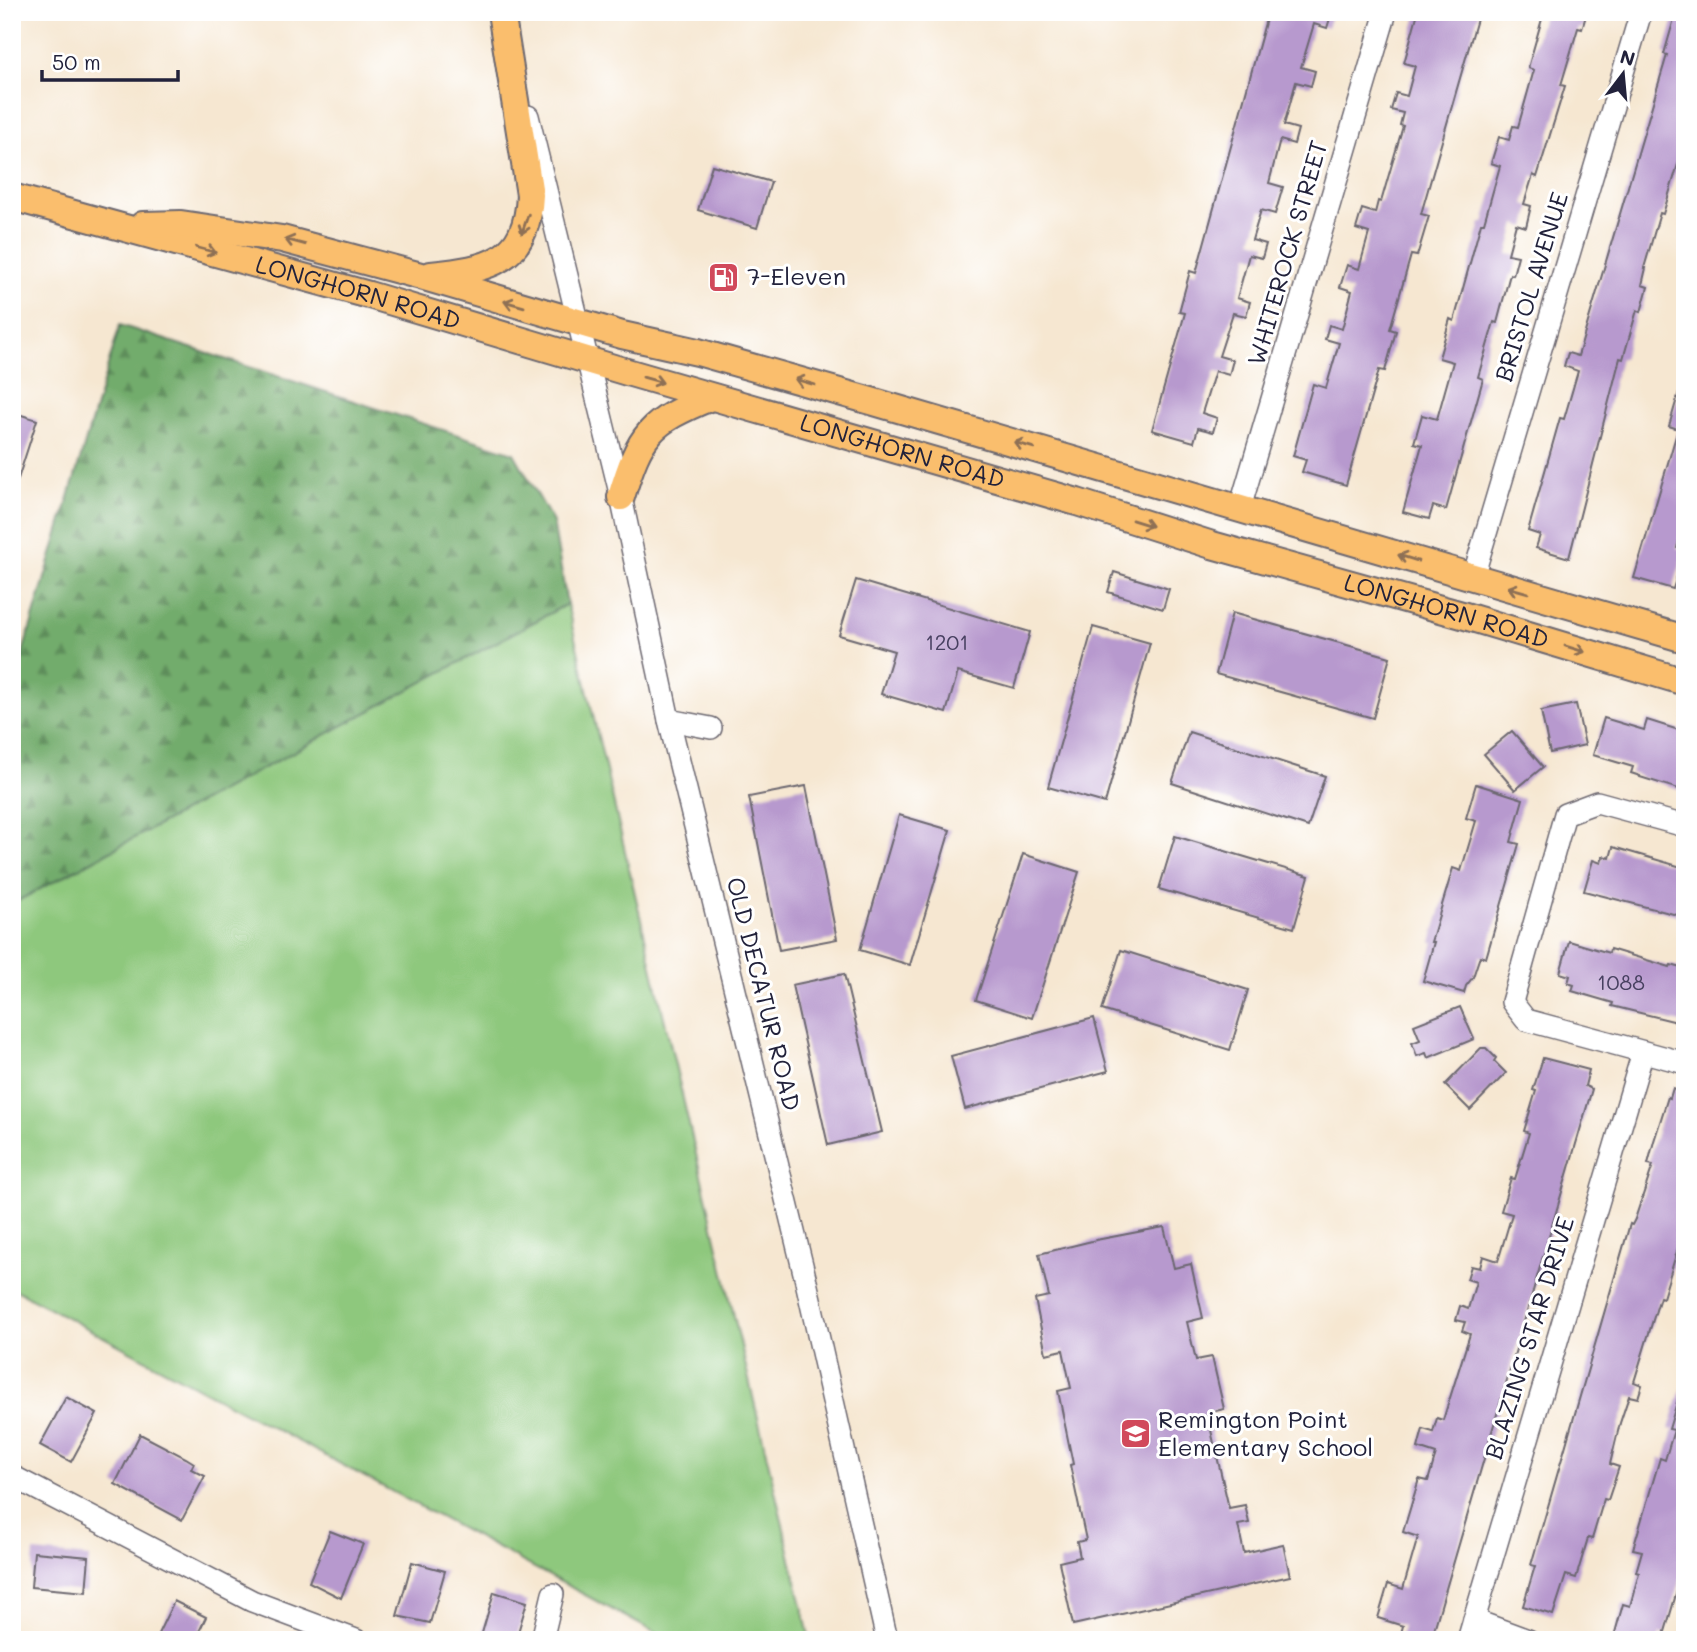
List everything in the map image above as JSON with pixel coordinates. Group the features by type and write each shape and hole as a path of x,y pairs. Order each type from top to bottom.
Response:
{"main road":[{"path":"421,276 486,267 512,251 529,216 530,195 502,12"},
{"name":"LONGHORN ROAD","path":"12,197 369,295 1685,682"},
{"name":"LONGHORN ROAD","path":"116,226 181,224 282,239 580,323 735,363 1685,639"},
{"path":"621,497 632,460 649,432 679,410 711,397"},
{"path":"1077,502 1089,464"},
{"path":"1462,615 1473,577"}],"street":[{"name":"OLD DECATUR ROAD","path":"502,12 580,323 669,720 805,1277 887,1640"},
{"name":"WHITEROCK STREET","path":"1240,508 1386,12"},
{"name":"BRISTOL AVENUE","path":"1473,577 1641,12"},
{"path":"669,720 712,728"},
{"path":"1685,826 1597,802 1565,814 1511,1002 1526,1020 1685,1063"},
{"name":"BLAZING STAR DRIVE","path":"1471,1630 1643,1052"},
{"path":"13,1479 252,1601 356,1640"},
{"path":"542,1640 553,1594"},
{"path":"1471,1630 1528,1640"}],"green space":[{"path":"120,325 514,453 553,522 567,604 12,904 12,689"},
{"path":"567,604 810,1640 669,1640 12,1288 12,904"}],"building":[{"path":"1268,12 1332,12 1327,28 1314,24 1301,67 1315,71 1311,86 1296,82 1284,125 1298,129 1294,144 1280,140 1269,183 1283,187 1275,214 1261,210 1252,240 1266,244 1262,258 1249,255 1237,298 1250,302 1246,316 1233,313 1219,356 1233,360 1229,375 1215,371 1202,413 1217,418 1213,432 1198,428 1194,442 1152,430 1185,313 1179,312 1190,271 1196,273"},
{"path":"1418,12 1479,12 1421,214 1429,216 1417,256 1411,255 1390,329 1396,331 1385,371 1379,370 1346,485 1302,472 1306,460 1293,456 1313,384 1326,388 1339,343 1325,339 1329,325 1342,329 1352,291 1340,287 1347,265 1359,269 1369,233 1356,229 1362,209 1375,213 1378,201 1381,202 1403,126 1400,125 1403,113 1391,110 1396,93 1407,96 1415,66 1404,63"},
{"path":"1544,12 1587,12 1582,29 1578,28 1561,85 1565,86 1537,177 1533,175 1524,204 1531,206 1526,227 1516,224 1508,254 1518,256 1478,377 1483,379 1446,510 1433,506 1429,519 1403,512 1422,445 1414,443 1422,415 1437,419 1453,362 1439,358 1450,319 1454,321 1500,166 1491,163 1499,137 1509,140 1513,126 1518,127 1534,70 1528,68"},
{"path":"1676,12 1685,12 1685,141 1644,268 1642,285 1648,287 1641,312 1637,310 1623,359 1620,358 1569,558 1536,548 1540,535 1528,531 1560,418 1564,419 1578,371 1564,366 1568,353 1578,356 1667,55 1664,54"},
{"path":"712,165 771,182 757,228 698,210"},
{"path":"1681,385 1685,385 1685,518 1677,548 1685,550 1673,589 1634,578 1678,429 1669,426"},
{"path":"12,412 37,420 16,485 12,484"},
{"path":"1114,572 1169,589 1163,609 1108,592"},
{"path":"856,580 1030,632 1014,688 958,672 946,713 881,694 894,651 839,635"},
{"path":"1232,613 1390,657 1373,718 1216,674"},
{"path":"1093,627 1150,643 1105,803 1048,787"},
{"path":"1576,704 1585,745 1550,753 1541,711"},
{"path":"1604,718 1644,730 1647,720 1685,732 1685,791 1631,773 1633,767 1593,755"},
{"path":"1512,731 1543,767 1515,790 1484,754"},
{"path":"1189,732 1325,776 1308,827 1172,783"},
{"path":"1476,784 1523,799 1511,842 1519,844 1486,958 1480,956 1464,993 1423,981 1434,942 1431,942 1453,868 1461,871 1476,821 1466,818"},
{"path":"806,786 837,939 779,950 749,797"},
{"path":"899,815 950,830 910,965 860,950"},
{"path":"1175,836 1309,876 1294,928 1159,889"},
{"path":"1613,847 1685,868 1685,917 1584,891 1593,860 1601,863 1603,856 1610,858"},
{"path":"1023,854 1079,872 1032,1018 976,1000"},
{"path":"1569,941 1609,953 1610,949 1685,969 1685,1024 1612,1006 1613,1003 1572,991 1574,985 1568,983 1570,976 1560,973"},
{"path":"1121,950 1248,990 1230,1050 1102,1010"},
{"path":"844,974 882,1132 828,1145 792,985"},
{"path":"1460,1007 1474,1039 1428,1058 1426,1053 1417,1056 1412,1043 1420,1040 1414,1025"},
{"path":"1094,1018 1108,1071 965,1109 951,1056"},
{"path":"1481,1048 1486,1048 1496,1058 1494,1061 1506,1073 1470,1110 1445,1085"},
{"path":"1543,1058 1589,1070 1585,1086 1592,1089 1431,1640 1399,1640 1403,1626 1378,1618 1388,1584 1403,1589 1418,1537 1403,1532 1419,1479 1428,1481 1436,1454 1418,1448 1423,1429 1433,1432 1437,1418 1443,1420 1470,1334 1462,1331 1465,1322 1456,1320 1460,1306 1468,1309 1476,1282 1467,1279 1471,1266 1480,1268 1483,1256 1498,1261 1512,1214 1501,1211 1511,1178 1515,1179 1529,1133 1524,1131"},
{"path":"1673,1088 1685,1092 1685,1207 1677,1230 1683,1231 1634,1382 1642,1385 1638,1398 1629,1396 1620,1423 1610,1464 1619,1467 1608,1500 1604,1499 1592,1539 1588,1538 1576,1578 1566,1575 1553,1615 1523,1606 1535,1566 1531,1565 1630,1224 1632,1225 1635,1219 1653,1165 1648,1164 1654,1141"},
{"path":"1164,1227 1174,1268 1191,1264 1203,1318 1187,1322 1196,1360 1212,1357 1224,1409 1207,1413 1229,1508 1245,1505 1249,1523 1238,1525 1244,1553 1283,1544 1290,1576 1073,1625 1059,1562 1080,1557 1077,1542 1086,1540 1058,1391 1071,1388 1063,1350 1046,1354 1035,1299 1049,1296 1039,1254"},
{"path":"1681,1389 1685,1390 1685,1564 1664,1635 1660,1634 1658,1640 1613,1640 1623,1604 1630,1606 1639,1573 1636,1572 1642,1551 1633,1549 1660,1458 1665,1460 1674,1430 1669,1429"},
{"path":"66,1397 97,1414 71,1462 40,1445"},
{"path":"140,1434 194,1463 191,1469 205,1476 182,1520 115,1484"},
{"path":"330,1531 363,1544 341,1598 309,1582"},
{"path":"34,1552 89,1557 86,1592 31,1587"},
{"path":"412,1562 445,1571 430,1623 397,1616"},
{"path":"494,1592 527,1602 516,1639 502,1635 501,1640 480,1640"},
{"path":"174,1601 206,1617 195,1640 155,1640"}],"place":[{"name":"7-Eleven","path":"724,277"},
{"name":"Remington Point Elementary School","path":"1135,1434"}]}
